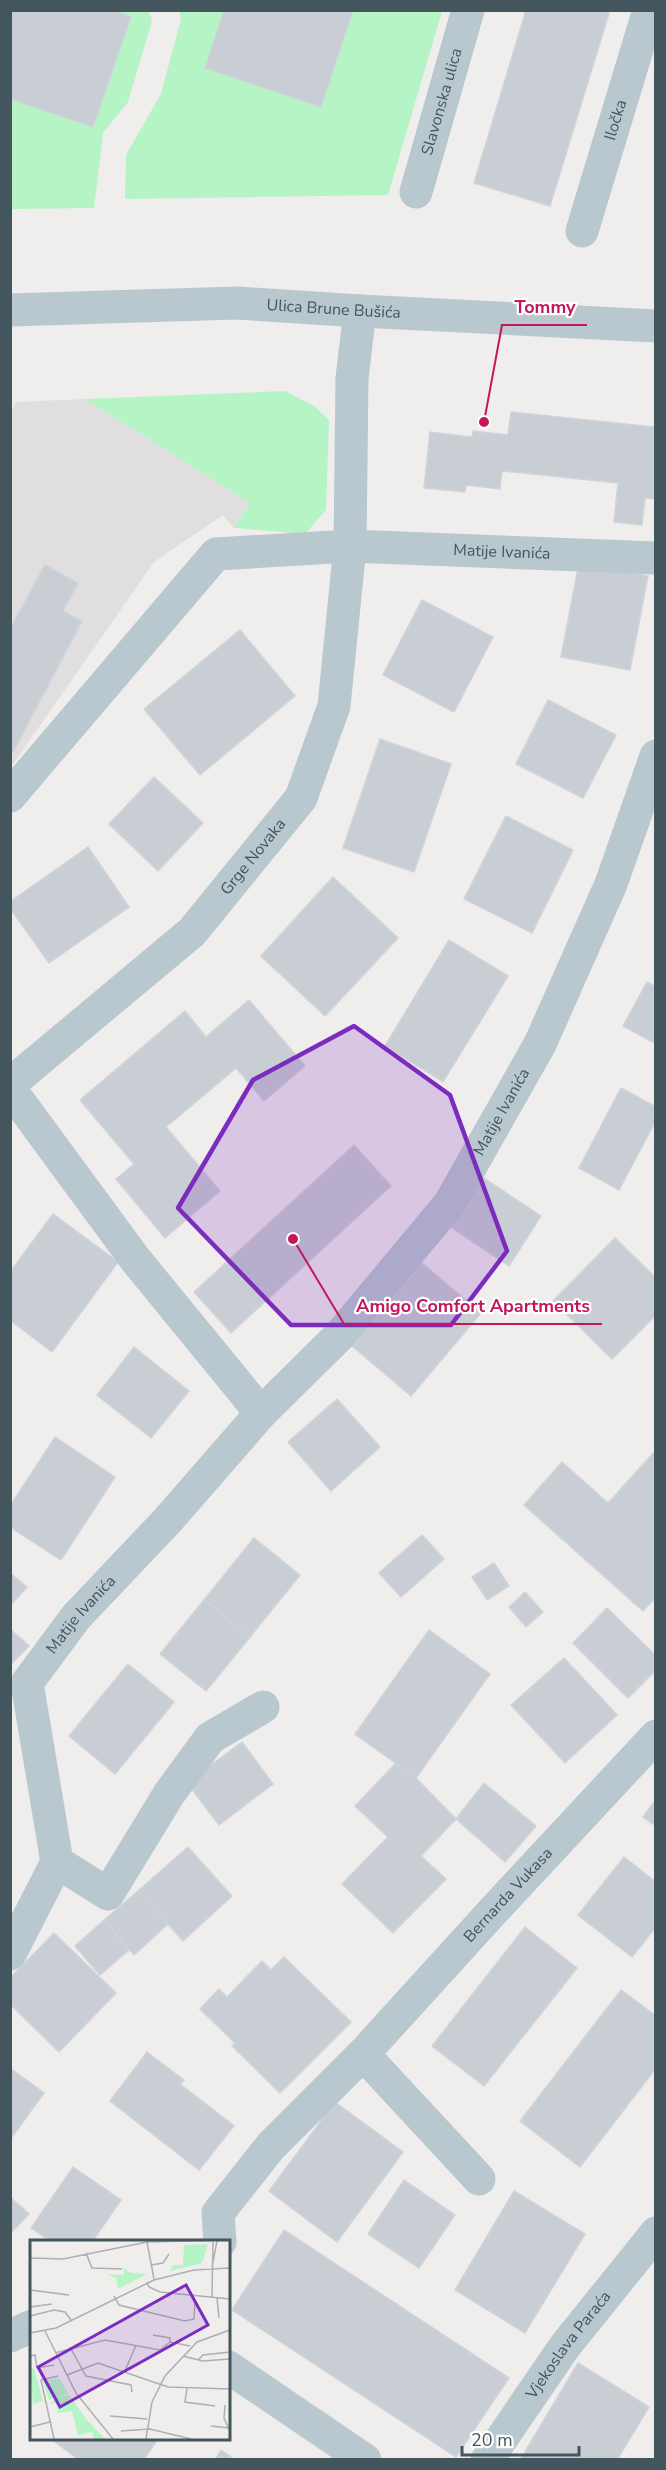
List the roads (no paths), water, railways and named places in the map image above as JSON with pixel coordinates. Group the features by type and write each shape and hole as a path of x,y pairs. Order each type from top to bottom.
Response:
{"street":[{"name":"Slavonska ulica","path":"416,192 468,10"},
{"name":"Iločka","path":"582,231 649,10"},
{"name":"Ulica Brune Bušića","path":"10,310 237,303 656,326"},
{"name":"Grge Novaka","path":"10,1084 192,932 302,798 334,706 350,546 352,378 360,311"},
{"name":"Matije Ivanića","path":"350,546 656,558"},
{"path":"10,796 216,554 350,546"},
{"name":"Matije Ivanića","path":"57,1862 27,1683 76,1617 167,1521 261,1413 340,1335 450,1203 540,1044 611,884 656,756"},
{"path":"10,1089 135,1259 261,1413"},
{"path":"10,1954 57,1862 108,1894 169,1794 210,1738 263,1707"},
{"name":"Bernarda Vukasa","path":"219,2228 271,2146 363,2054 656,1736"},
{"path":"363,2054 479,2179"},
{"name":"Vjekoslava Paraća","path":"487,2460 566,2346 656,2233"},
{"path":"10,2336 30,2327"},
{"path":"230,2368 365,2460"}],"place":[{"name":"Tommy","path":"484,422"},
{"name":"Amigo Comfort Apartments","path":"293,1239"}]}
